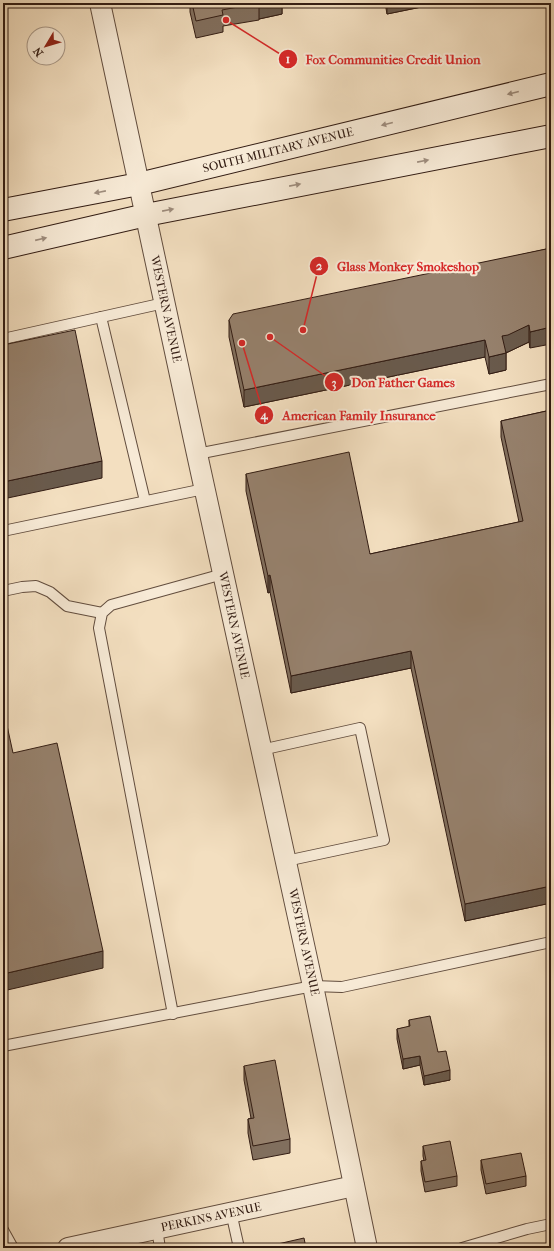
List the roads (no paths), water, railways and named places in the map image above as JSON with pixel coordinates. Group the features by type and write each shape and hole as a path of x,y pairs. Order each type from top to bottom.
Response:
{"main road":[{"name":"SOUTH MILITARY AVENUE","path":"3,210 139,184 551,84"},
{"path":"3,248 146,214 551,136"}],"street":[{"name":"WESTERN AVENUE","path":"100,3 204,489 314,986 367,1248"},
{"name":"PERKINS AVENUE","path":"68,1248 158,1238 232,1212 354,1186"}],"lane":[{"path":"3,339 164,303"},
{"path":"101,317 145,501"},
{"path":"197,454 551,384"},
{"path":"3,531 204,489"},
{"path":"173,1014 99,628 102,613 111,605 223,574"},
{"path":"3,591 36,586 50,592 67,606 102,613"},
{"path":"261,750 360,728 384,840 286,861"},
{"path":"3,1046 314,986 342,987 551,942"},
{"path":"232,1212 239,1248"},
{"path":"462,1248 527,1229 551,1224"},
{"path":"3,1230 13,1248"}],"place":[{"name":"Fox Communities Credit Union","path":"226,20"},
{"name":"Glass Monkey Smokeshop","path":"303,330"},
{"name":"Don Father Games","path":"270,337"},
{"name":"American Family Insurance","path":"242,343"}]}
